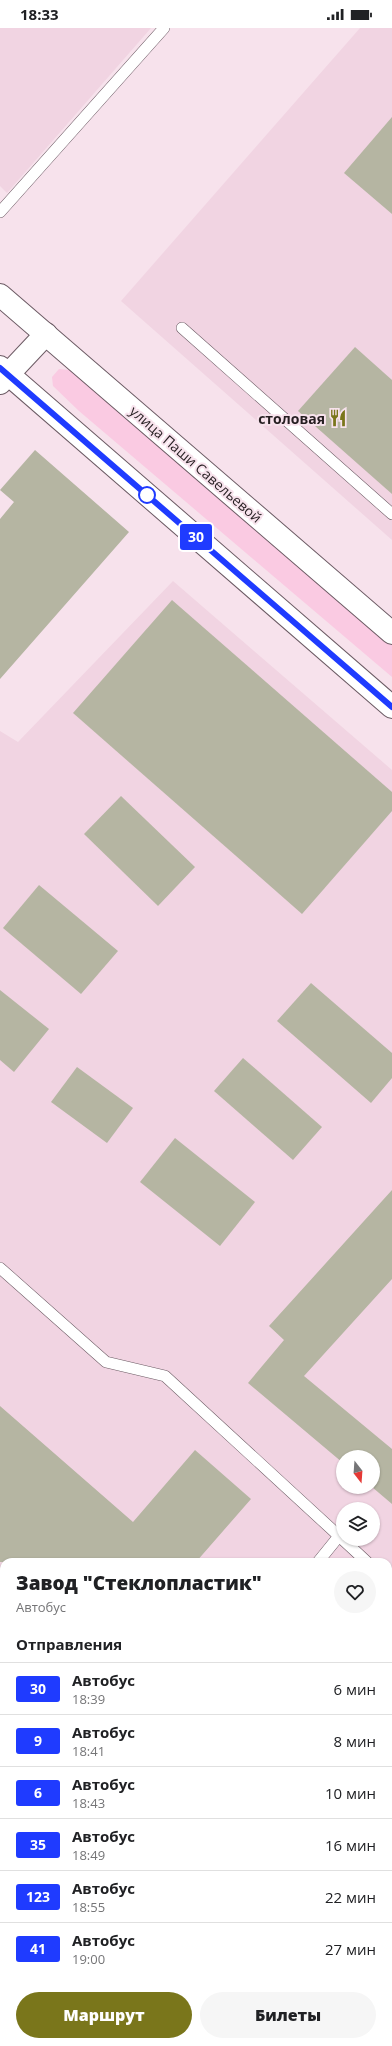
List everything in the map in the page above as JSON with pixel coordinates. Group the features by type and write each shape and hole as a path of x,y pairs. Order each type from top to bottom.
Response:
{"street":[{"name":"улица Паши Савельевой","path":"0,295 392,633"},
{"path":"46,334 3,375 392,706"}],"lane":[{"path":"0,212 164,28"},
{"path":"182,328 392,514"},
{"path":"0,1268 106,1362 165,1376 336,1532"},
{"path":"321,1558 336,1541"},
{"path":"350,1546 363,1558"}],"shaded area":[{"path":"0,28 151,28 7,193 0,186"},
{"path":"360,28 392,28 392,540 121,301"},
{"path":"59,369 70,370 216,492 380,637 392,644 392,677 79,411 53,386 52,377"},
{"path":"173,581 392,770 392,1558 0,1558 0,731 18,742"}],"building":[{"path":"392,117 392,214 344,173"},
{"path":"355,347 392,380 392,494 298,411"},
{"path":"35,450 129,532 0,679 0,519 14,502 0,490"},
{"path":"172,600 392,792 392,811 302,914 73,713"},
{"path":"121,796 195,867 158,906 84,834"},
{"path":"39,885 118,951 81,994 3,928"},
{"path":"311,983 392,1053 392,1078 371,1103 277,1021"},
{"path":"0,990 49,1029 14,1072 0,1060"},
{"path":"243,1058 322,1127 293,1160 214,1091"},
{"path":"77,1067 133,1108 107,1143 51,1102"},
{"path":"175,1138 255,1202 220,1246 140,1182"},
{"path":"392,1190 392,1279 304,1376 392,1449 392,1504 380,1494 380,1450 336,1450 336,1457 248,1383 284,1340 269,1326"},
{"path":"0,1406 133,1522 195,1450 251,1499 199,1558 0,1558"}],"bus line":[{"name":"30","path":"0,368 392,707"}],"place":[{"name":"столовая","path":"338,418"}]}
